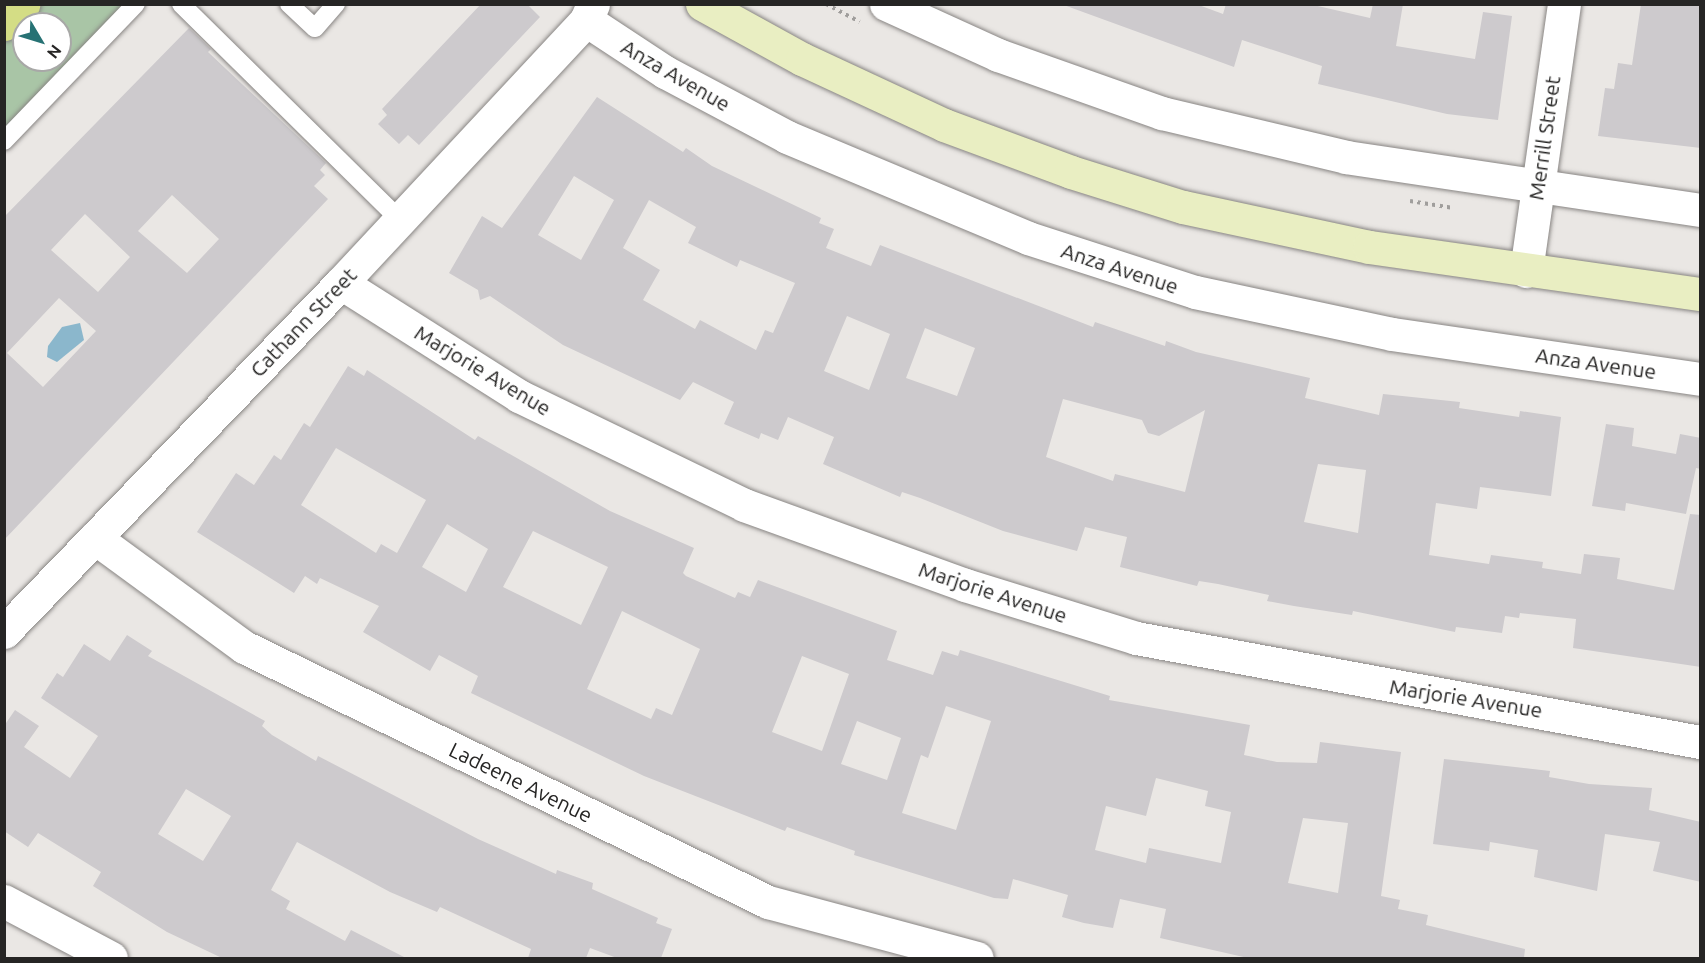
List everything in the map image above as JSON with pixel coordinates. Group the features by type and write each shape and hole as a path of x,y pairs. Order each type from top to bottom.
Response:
{"main road":[{"path":"4,24 23,4"},
{"path":"702,4 875,94 1071,172 1183,207 1288,231 1526,271 1701,294"}],"street":[{"path":"886,4 998,55 1162,113 1346,157 1537,183 1701,210"},
{"name":"Merrill Street","path":"1526,271 1564,4"},
{"name":"Cathann Street","path":"4,632 341,283 590,12"},
{"name":"Anza Avenue","path":"590,12 665,72 787,137 1039,242 1195,292 1392,334 1701,379"},
{"name":"Marjorie Avenue","path":"341,283 530,402 744,505 965,585 1136,638 1701,742"},
{"name":"Ladeene Avenue","path":"95,538 244,647 768,902 978,958"},
{"path":"4,902 111,958"}],"lane":[{"path":"4,141 136,4"},
{"path":"181,4 400,220"},
{"path":"289,4 315,28 336,4"}],"green space":[{"path":"23,5 136,5 72,71 72,12 16,12"},
{"path":"12,17 12,72 71,72 5,141 5,24"}],"water":[{"path":"80,323 84,340 57,362 47,357 48,346 62,327"}],"building":[{"path":"481,4 527,4 540,17 419,145 408,135 399,144 378,124 387,115 382,109"},
{"path":"1061,4 1196,4 1223,14 1226,4 1309,4 1370,18 1373,4 1403,4 1396,46 1475,59 1483,12 1512,16 1498,120 1447,114 1318,84 1322,66 1242,40 1234,67"},
{"path":"1641,4 1701,4 1701,148 1598,136 1605,88 1614,89 1618,63 1632,65"},
{"path":"189,28 211,49 208,52 326,163 320,170 325,175 314,186 328,199 4,540 4,217","holes":["172,195 219,239 187,273 138,231","85,214 130,257 98,292 51,250","59,298 96,331 43,387 7,353"]},
{"path":"597,97 683,152 686,148 712,166 821,218 819,223 834,229 826,248 871,266 880,245 1093,327 1095,322 1165,346 1166,341 1196,352 1310,378 1305,398 1379,415 1383,394 1460,402 1459,408 1519,417 1520,411 1561,417 1551,496 1480,487 1477,509 1436,503 1429,555 1489,564 1491,555 1543,562 1542,568 1581,574 1584,554 1620,558 1617,579 1674,590 1690,514 1701,515 1701,667 1573,648 1576,619 1520,613 1519,618 1505,616 1502,633 1456,627 1455,632 1353,611 1352,615 1267,601 1269,595 1199,581 1197,586 1120,567 1127,537 1085,527 1077,551 1003,531 902,492 900,497 823,464 834,437 788,417 778,440 761,433 759,439 724,424 734,402 693,382 680,400 563,345 490,296 480,300 478,290 449,273 482,216 502,228","holes":["574,176 614,200 581,260 538,235","649,200 696,227 688,243 737,267 740,260 795,283 773,333 765,330 756,350 700,320 695,329 643,300 660,270 623,248","847,316 890,334 869,390 824,371","925,328 975,348 957,396 906,378","1063,399 1142,420 1148,433 1159,436 1205,410 1185,492 1115,474 1113,481 1046,457","1318,464 1366,470 1358,533 1304,522"]},
{"path":"348,366 364,376 367,370 475,440 478,436 610,511 694,548 683,573 686,576 735,598 738,592 750,597 758,580 897,631 887,660 933,675 942,651 958,656 960,650 1110,696 1109,700 1250,725 1244,755 1277,762 1317,763 1320,742 1401,752 1381,896 1400,900 1398,909 1428,915 1426,925 1525,949 1524,958 1248,958 1160,938 1166,909 1120,899 1113,928 1084,923 1062,917 1068,895 1013,879 1008,899 994,898 854,855 855,851 787,827 785,831 644,776 471,693 478,676 439,655 430,671 363,632 379,606 320,578 317,584 305,576 294,593 197,532 236,473 254,485 274,455 281,460 304,423 310,427","holes":["336,448 426,500 397,553 381,544 376,553 301,505","447,524 488,549 466,592 422,567","533,531 608,567 581,625 503,587","622,611 700,649 672,715 656,708 651,719 587,689","802,656 849,674 822,751 772,732","946,706 991,721 956,830 902,813 921,755 928,758","857,721 901,738 887,780 841,764","1156,778 1208,791 1205,806 1231,812 1221,863 1149,848 1146,863 1095,850 1106,806 1146,816","1303,818 1348,823 1338,893 1288,883"]},
{"path":"1606,424 1634,428 1632,446 1676,454 1680,434 1701,438 1701,469 1696,468 1686,514 1626,503 1625,511 1592,506"},
{"path":"127,635 152,651 148,656 265,721 262,726 272,735 316,761 318,756 478,839 556,874 557,870 593,883 592,889 658,918 656,923 672,929 661,958 617,958 590,948 586,958 528,958 531,949 440,907 437,912 390,892 297,842 271,890 290,901 286,909 345,941 351,930 406,958 222,958 167,932 93,886 101,872 38,833 28,847 4,831 4,726 15,710 39,726 24,747 70,778 98,736 41,698 57,673 63,677 84,644 110,661","holes":["186,789 231,816 203,861 158,834"]},
{"path":"1444,759 1550,771 1549,777 1589,784 1652,788 1649,810 1701,822 1701,882 1653,871 1660,842 1605,834 1597,891 1534,877 1538,850 1490,842 1489,851 1433,844"}]}
